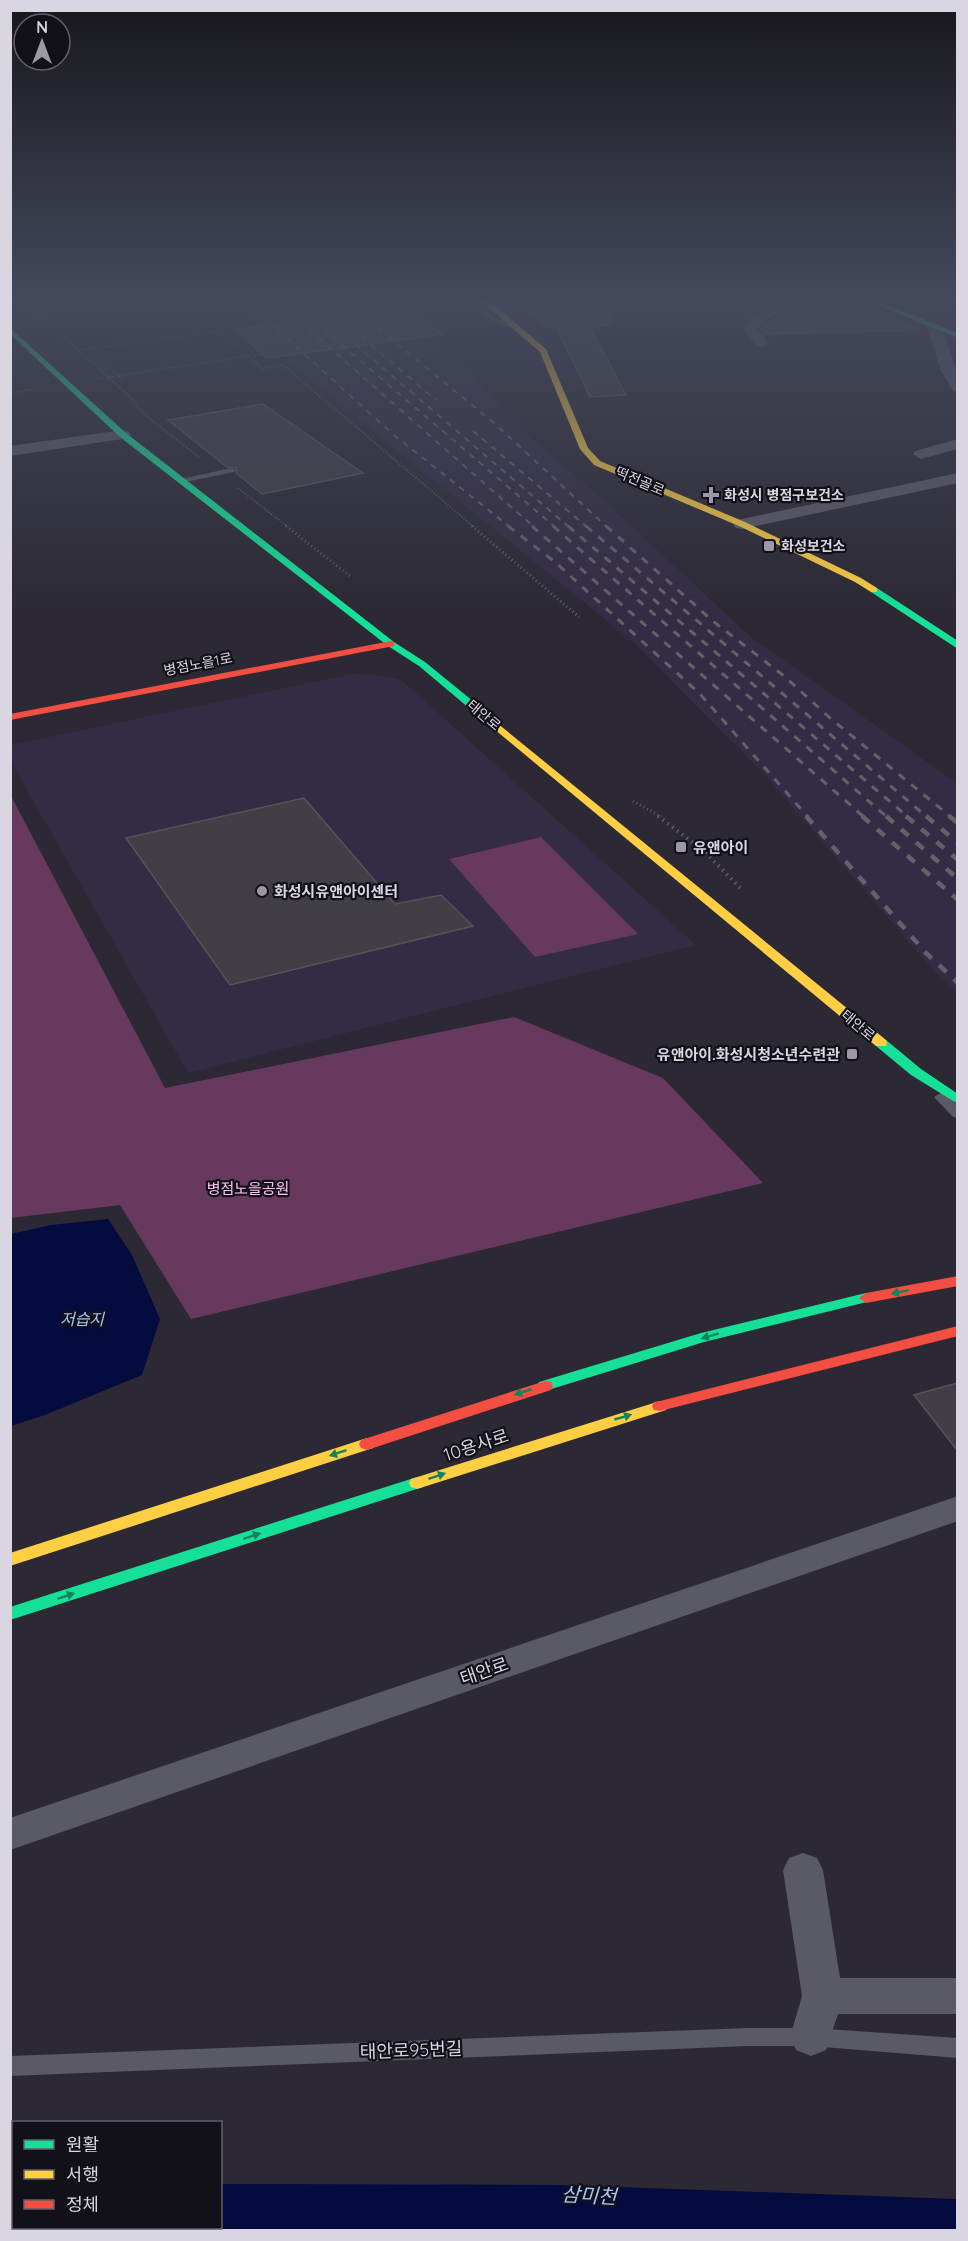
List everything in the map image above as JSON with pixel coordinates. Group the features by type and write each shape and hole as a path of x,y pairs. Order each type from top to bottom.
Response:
{"street":[{"name":"태안로","path":"89,403 123,435 391,644 422,664 916,1072 957,1100"},
{"name":"떡전골로","path":"565,403 585,449 597,463 742,524 858,580 957,646"},
{"path":"10,451 123,435"},
{"path":"921,454 957,444"},
{"path":"742,524 957,478"},
{"name":"병점노을1로","path":"10,717 391,644"},
{"path":"10,1560 590,1371 722,1333 848,1303 957,1281"},
{"name":"10용사로","path":"10,1614 596,1425 703,1394 957,1330"},
{"name":"태안로","path":"10,1834 957,1508"},
{"path":"803,1870 823,1996 811,2037"},
{"path":"823,1996 957,1996"}],"lane":[{"path":"181,480 231,470"},
{"path":"916,1072 957,1114"},
{"name":"태안로95번길","path":"10,2066 748,2037 811,2037 957,2048"}],"path":[{"path":"327,403 579,617"}],"shaded area":[{"path":"339,403 497,403 519,427 609,505 751,637 957,783 957,994 934,971 764,774 634,643"},
{"path":"357,673 396,678 404,682 696,945 188,1073 11,762 10,745"}],"green space":[{"name":"병점노을공원","path":"11,796 165,1088 514,1017 663,1078 763,1183 191,1319 120,1205 11,1218"},
{"path":"541,837 638,934 535,957 449,859"}],"water":[{"name":"저습지","path":"108,1219 132,1255 160,1319 142,1375 45,1415 11,1426 11,1234 51,1225"},
{"name":"삼미천","path":"11,2183 12,2229 222,2229 222,2184 561,2185 957,2199 957,2230 11,2230"}],"building":[{"path":"263,404 363,473 262,494 236,473 236,468 227,467 168,420"},
{"name":"화성시유앤아이센터","path":"304,798 395,904 441,895 473,926 230,985 126,838"},
{"path":"957,1383 957,1450 914,1395"}],"railway":[{"path":"358,403 394,435 510,527"},
{"path":"392,403 534,527"},
{"path":"409,403 555,527"},
{"path":"424,403 569,527"},
{"path":"469,403 607,527"},
{"path":"473,431 587,527"},
{"path":"508,526 555,562 700,694 808,817"},
{"path":"532,526 864,817"},
{"path":"553,526 887,817"},
{"path":"568,526 908,817"},
{"path":"586,526 927,817"},
{"path":"606,526 714,622 784,676 830,718 951,817"},
{"path":"806,816 926,953 958,983"},
{"path":"862,816 958,900"},
{"path":"886,816 958,879"},
{"path":"906,816 958,860"},
{"path":"926,816 958,843"},
{"path":"949,816 958,823"}],"traffic: fast":[{"path":"88,403 123,435 391,644 422,664 486,717"},
{"path":"874,590 958,646"},
{"path":"881,1043 916,1072 958,1100"},
{"path":"545,1386 701,1338 866,1298"},
{"path":"10,1614 417,1483"}],"traffic: slow":[{"path":"565,403 584,449 597,463 742,524 874,590"},
{"path":"486,717 881,1043"},
{"path":"417,1483 660,1406"},
{"path":"10,1560 367,1444"}],"traffic: jam":[{"path":"10,717 391,644"},
{"path":"866,1298 958,1281"},
{"path":"660,1406 958,1331"},
{"path":"367,1444 545,1386"}],"place":[{"name":"화성시 병점구보건소","path":"711,495"},
{"name":"화성보건소","path":"769,546"},
{"name":"유앤아이","path":"681,847"},
{"name":"화성시유앤아이센터","path":"262,891"},
{"name":"유앤아이.화성시청소년수련관","path":"852,1054"}]}
